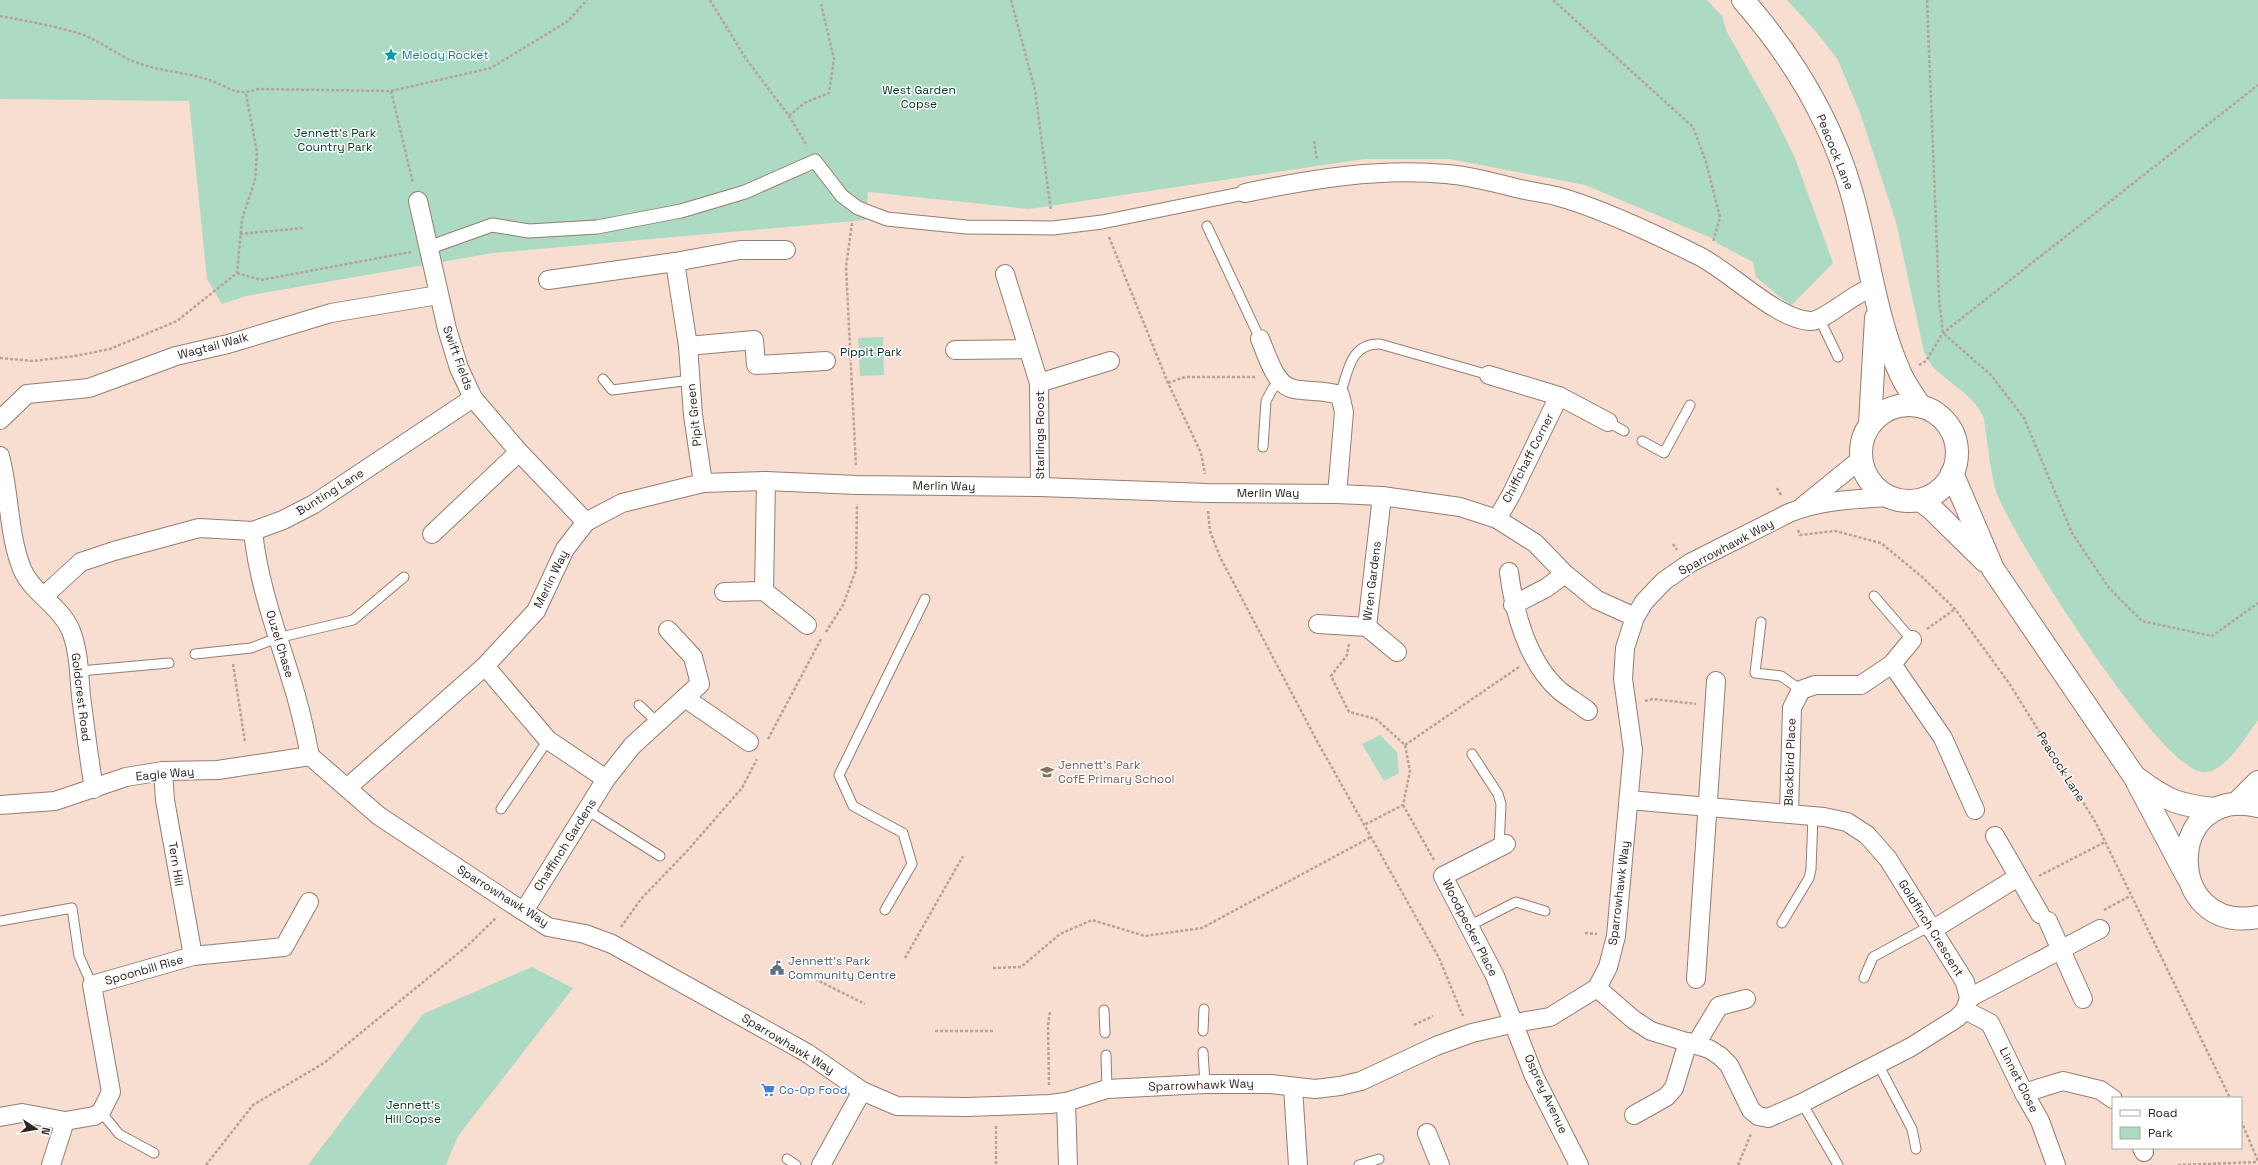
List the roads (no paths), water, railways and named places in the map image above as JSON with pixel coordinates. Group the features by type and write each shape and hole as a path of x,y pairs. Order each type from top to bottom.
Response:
{"street":[{"name":"Peacock Lane","path":"1743,0 1777,42 1826,123 1852,193 1884,331 1901,376 1920,406"},
{"path":"436,245 492,225 530,231 597,227 682,211 745,192 815,161 842,196 858,208 888,219 966,227 1053,228 1102,222 1319,178 1414,172 1472,178 1556,196 1591,208 1706,260 1794,317 1811,321 1820,320 1862,290 1875,294"},
{"name":"Swift Fields","path":"418,201 438,296 459,368 473,398 518,452 586,522"},
{"path":"548,280 675,262 740,250 786,250"},
{"name":"Pipit Green","path":"675,262 679,279 688,346 693,415 703,483"},
{"name":"Starlings Roost","path":"1004,274 1039,383 1040,487"},
{"name":"Peacock Lane","path":"1870,424 1875,294"},
{"name":"Wagtail Walk","path":"0,420 27,394 89,388 176,356 228,344 331,313 438,296"},
{"path":"1260,339 1280,380 1292,389 1323,390 1340,396 1344,412 1337,494"},
{"path":"688,346 754,340 756,365 826,361"},
{"path":"955,350 1028,349"},
{"name":"Starlings Roost","path":"1039,383 1110,361"},
{"path":"1489,375 1559,396 1608,422"},
{"name":"Chiffchaff Corner","path":"1497,519 1511,495 1559,396"},
{"name":"Bunting Lane","path":"44,596 81,562 114,551 199,528 253,531 283,520 314,504 473,398"},
{"path":"1906,404 1920,406 1933,411 1944,420 1952,432 1956,445 1956,459 1952,473 1939,490 1920,500 1905,501 1890,498 1879,491 1870,482 1864,471 1861,459 1861,446 1870,424 1880,414 1893,407 1906,404"},
{"path":"432,534 518,452"},
{"name":"Goldcrest Road","path":"0,456 8,491 15,547 22,570 30,583 44,596 70,630 80,671 81,694 94,790"},
{"name":"Sparrowhawk Way","path":"310,756 379,816 548,927 585,934 612,944 808,1053 862,1091 897,1106 967,1107 1058,1103 1107,1089 1205,1084 1271,1084 1315,1089 1340,1086 1361,1081 1436,1046 1472,1034 1515,1022 1550,1017 1596,988 1608,967 1616,936 1633,750 1623,679 1625,648 1635,617 1644,602 1664,581 1690,563 1800,509 1861,459"},
{"path":"1952,473 1993,569 2134,776 2198,897 2212,909 2234,917 2255,922"},
{"path":"764,591 766,481"},
{"name":"Merlin Way","path":"346,788 485,666 536,611 565,549 586,522 622,503 703,483 766,481 856,485 1040,487 1207,493 1337,494 1382,496 1460,507 1497,519 1535,543 1565,574 1598,600 1635,617"},
{"name":"Wren Gardens","path":"1382,496 1359,627 1397,652"},
{"name":"Sparrowhawk Way","path":"1800,509 1847,500 1890,498"},
{"path":"1920,500 1931,508 1993,569"},
{"name":"Ouzel Chase","path":"253,531 256,555 277,638 292,679 310,756"},
{"path":"1509,572 1513,605 1533,657 1560,690 1588,711"},
{"path":"1513,605 1546,588 1565,574"},
{"path":"724,592 764,591 807,625"},
{"path":"1318,624 1359,627"},
{"name":"Chaffinch Gardens","path":"524,911 606,779 632,746 700,684 693,657 668,630"},
{"path":"1801,690 1815,685 1861,685 1892,664 1912,640"},
{"path":"1892,664 1943,738 1975,810"},
{"path":"485,666 548,740 606,779"},
{"path":"1696,979 1716,681"},
{"name":"Blackbird Place","path":"1788,814 1792,708 1801,690"},
{"path":"685,698 749,742"},
{"name":"Eagle Way","path":"0,805 55,801 94,790 126,777 163,772 218,770 310,756"},
{"name":"Tern Hill","path":"163,772 165,800 193,956"},
{"path":"2134,776 2156,793 2174,803 2226,807 2258,806"},
{"path":"2187,876 2185,864 2188,843 2197,825 2205,816 2226,807 2258,782"},
{"name":"Goldfinch Crescent","path":"1629,800 1813,816 1847,822 1867,835 1888,860 1965,982 1967,1004"},
{"path":"1994,836 2044,918 2062,951 2083,999"},
{"name":"Woodpecker Place","path":"1502,846 1443,876 1495,976 1515,1022"},
{"path":"1931,928 2021,881"},
{"name":"Spoonbill Rise","path":"101,1112 111,1092 92,985 193,956 284,947 309,902"},
{"path":"1596,988 1651,1031 1709,1049 1729,1064 1751,1110 1758,1116 1768,1118 1802,1103 1878,1064 1931,1034 1957,1018 1967,1004 2100,929"},
{"path":"1634,1115 1666,1097 1674,1088 1692,1043 1719,1006 1746,999"},
{"name":"Linnet Close","path":"1967,1004 1990,1023 2024,1093 2040,1120 2056,1165"},
{"name":"Osprey Avenue","path":"1515,1022 1534,1076 1580,1165"},
{"path":"2024,1093 2063,1081 2100,1090 2112,1098"},
{"path":"1293,1087 1298,1165"},
{"path":"821,1165 862,1091"},
{"path":"1058,1103 1068,1165"},
{"path":"0,1117 22,1113 65,1121 94,1116 101,1112"},
{"path":"51,1165 65,1121"},
{"path":"1427,1133 1440,1165"}],"lane":[{"path":"1207,226 1260,339"},
{"path":"1820,320 1838,357"},
{"path":"1340,396 1355,354 1359,349 1371,344 1380,344 1489,375"},
{"path":"603,379 612,390 690,380"},
{"path":"1263,447 1266,401 1272,388 1280,380"},
{"path":"1642,441 1664,453 1690,405"},
{"path":"1608,422 1624,431"},
{"path":"195,654 251,648 277,638 353,620 404,577"},
{"path":"1874,596 1912,640"},
{"path":"884,910 912,864 903,833 853,806 840,775 925,599"},
{"path":"1761,622 1755,673 1782,676 1801,690"},
{"path":"80,671 169,663"},
{"path":"640,705 658,723"},
{"path":"501,809 548,740"},
{"path":"1472,754 1498,794 1501,804 1502,846"},
{"path":"587,810 660,856"},
{"path":"1782,923 1809,878 1811,869 1813,816"},
{"path":"1469,926 1516,902 1545,911"},
{"path":"0,921 72,908 79,956 92,985"},
{"path":"1864,978 1873,957 1931,928"},
{"path":"1204,1009 1204,1031"},
{"path":"1104,1010 1105,1033"},
{"path":"1203,1052 1205,1084"},
{"path":"1106,1055 1107,1089"},
{"path":"1878,1064 1912,1129 1916,1150"},
{"path":"1802,1103 1838,1165"},
{"path":"101,1112 119,1134 154,1153"},
{"path":"787,1159 796,1165"},
{"path":"1359,1165 1379,1159"}],"place":[{"name":"Melody Rocket","path":"391,55"},
{"name":"Jennett's Park CofE Primary School","path":"1047,772"},
{"name":"Jennett's Park Community Centre","path":"777,968"},
{"name":"Co-Op Food","path":"768,1090"}],"park label":[{"name":"West Garden Copse","path":"919,97"},
{"name":"Jennett's Park Country Park","path":"335,140"},
{"name":"Pippit Park","path":"871,352"},
{"name":"Jennett's Hill Copse","path":"413,1112"}]}
